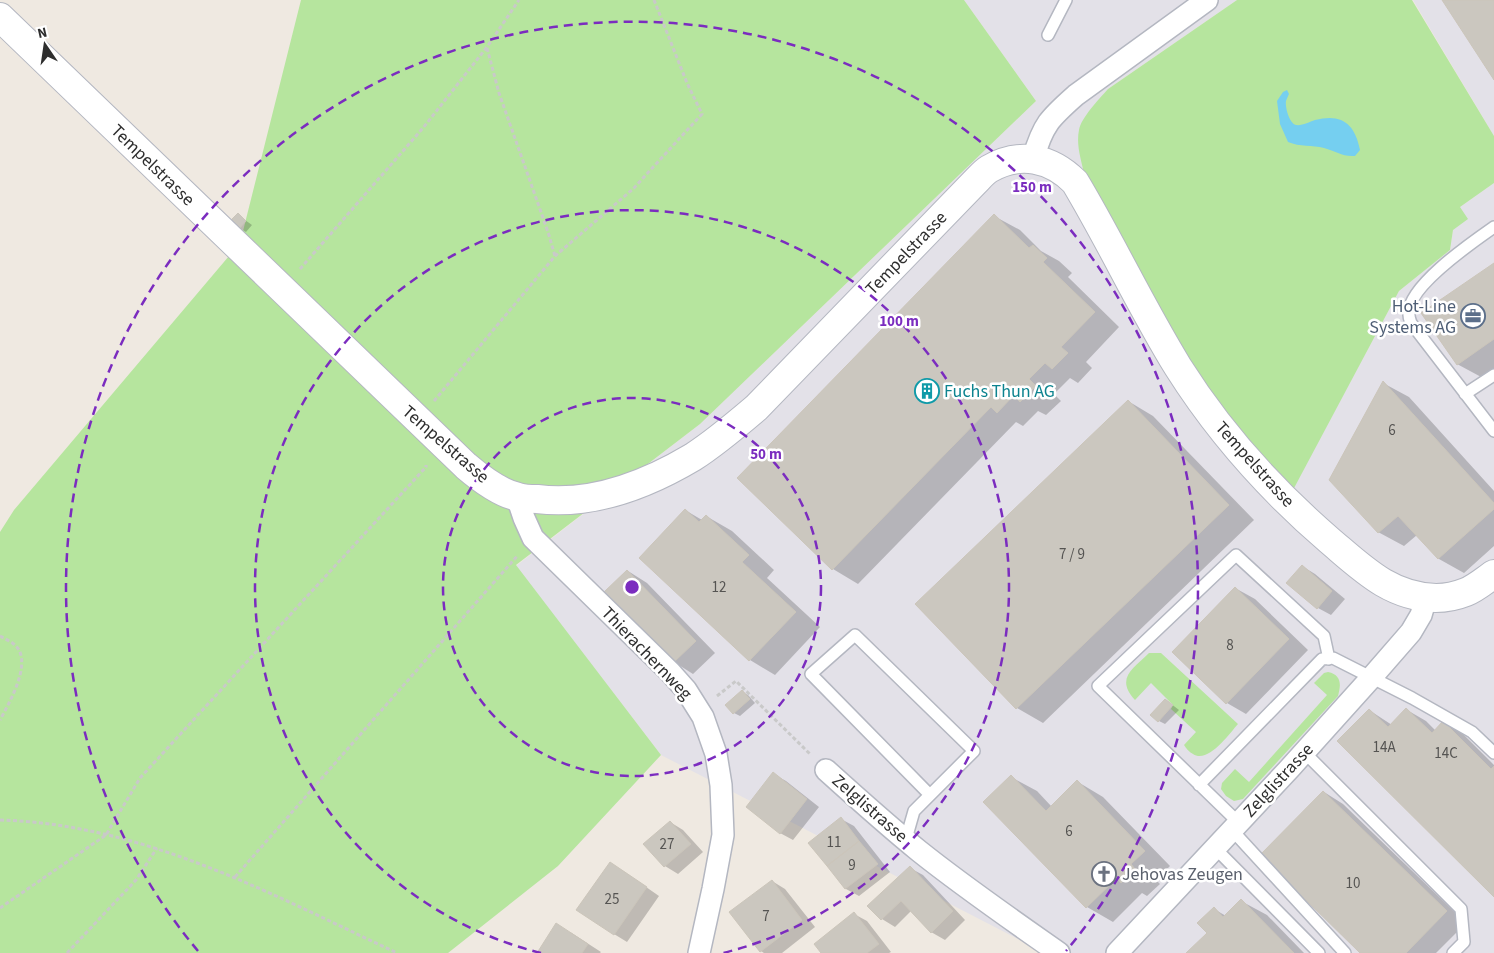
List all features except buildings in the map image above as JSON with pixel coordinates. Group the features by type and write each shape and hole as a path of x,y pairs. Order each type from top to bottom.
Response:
{"street":[{"path":"1034,159 1042,132 1056,112 1076,95 1207,0"},
{"name":"Tempelstrasse","path":"0,18 417,421 477,476 489,484 518,497 556,502 594,498 628,488 693,457 756,408 974,182 989,169 1001,164 1018,159 1034,159 1050,163 1075,182 1178,367 1215,420 1256,469 1304,517 1374,576 1400,592 1426,598 1456,596 1467,592 1494,574"},
{"name":"Thierachernweg","path":"518,497 524,518 533,538 670,672 686,690 703,717 716,754 721,785 723,835 699,953"},
{"name":"Zelglistrasse","path":"1117,953 1371,678 1411,632 1421,615 1426,598"},
{"name":"Zelglistrasse","path":"826,770 862,803 969,889 1059,953"}],"lane":[{"path":"1048,35 1066,0"},
{"path":"1494,227 1442,267 1426,282 1416,294 1408,314 1411,323 1494,430"},
{"path":"1465,394 1494,375"},
{"path":"1329,659 1324,636 1236,554 1098,686 1199,784 1345,953"},
{"path":"906,839 914,811 930,795 974,751 855,635 812,674 930,795"},
{"path":"1199,784 1322,659 1333,658 1412,698 1472,732 1494,752"},
{"path":"1304,752 1461,909 1464,942 1453,953"},
{"path":"1215,848 1319,953"}],"path":[{"path":"281,289 423,128 487,47 518,0"},
{"path":"0,908 106,835 140,778 426,467 417,421 555,256 633,189 702,114 687,83 654,0"},
{"path":"487,47 499,93 555,256"},
{"path":"235,877 533,538"},
{"path":"0,636 14,644 19,650 22,665 14,691 0,720"},
{"path":"699,710 736,682 826,770"},
{"path":"0,820 30,821 106,835 157,848 235,877 398,953"},
{"path":"67,953 136,880 157,848"}],"shaded area":[{"path":"964,0 1237,0 1108,89 1293,489 1399,291 1450,250 1453,230 1460,207 1494,183 1494,953 1045,953 661,755 516,566 700,424 1036,101"},
{"path":"1413,0 1494,0 1494,136"}],"green space":[{"path":"301,0 964,0 1036,101 700,424 516,565 661,755 558,866 448,953 0,953 0,532 14,510 240,243"},
{"path":"1237,0 1412,0 1494,136 1494,183 1460,207 1468,219 1453,230 1450,250 1399,291 1293,490 1244,438 1188,360 1084,173 1078,147 1080,125 1108,89"},
{"path":"1149,653 1161,653 1238,724 1224,741 1211,752 1199,756 1188,750 1184,745 1196,732 1171,709 1173,705 1151,683 1135,700 1129,692 1126,686 1128,674"},
{"path":"1324,673 1333,673 1338,678 1340,688 1338,696 1243,799 1234,801 1226,796 1221,789 1222,783 1235,769 1249,782 1327,695 1314,683"}],"water":[{"path":"1287,90 1289,94 1286,107 1289,118 1294,124 1301,125 1324,118 1333,118 1346,123 1355,133 1358,141 1360,150 1355,156 1288,142 1280,124 1277,101 1283,92"}],"place":[{"name":"Hot-Line Systems AG","path":"1473,316"},
{"name":"Fuchs Thun AG","path":"927,391"},
{"name":"Jehovas Zeugen","path":"1104,874"}]}
